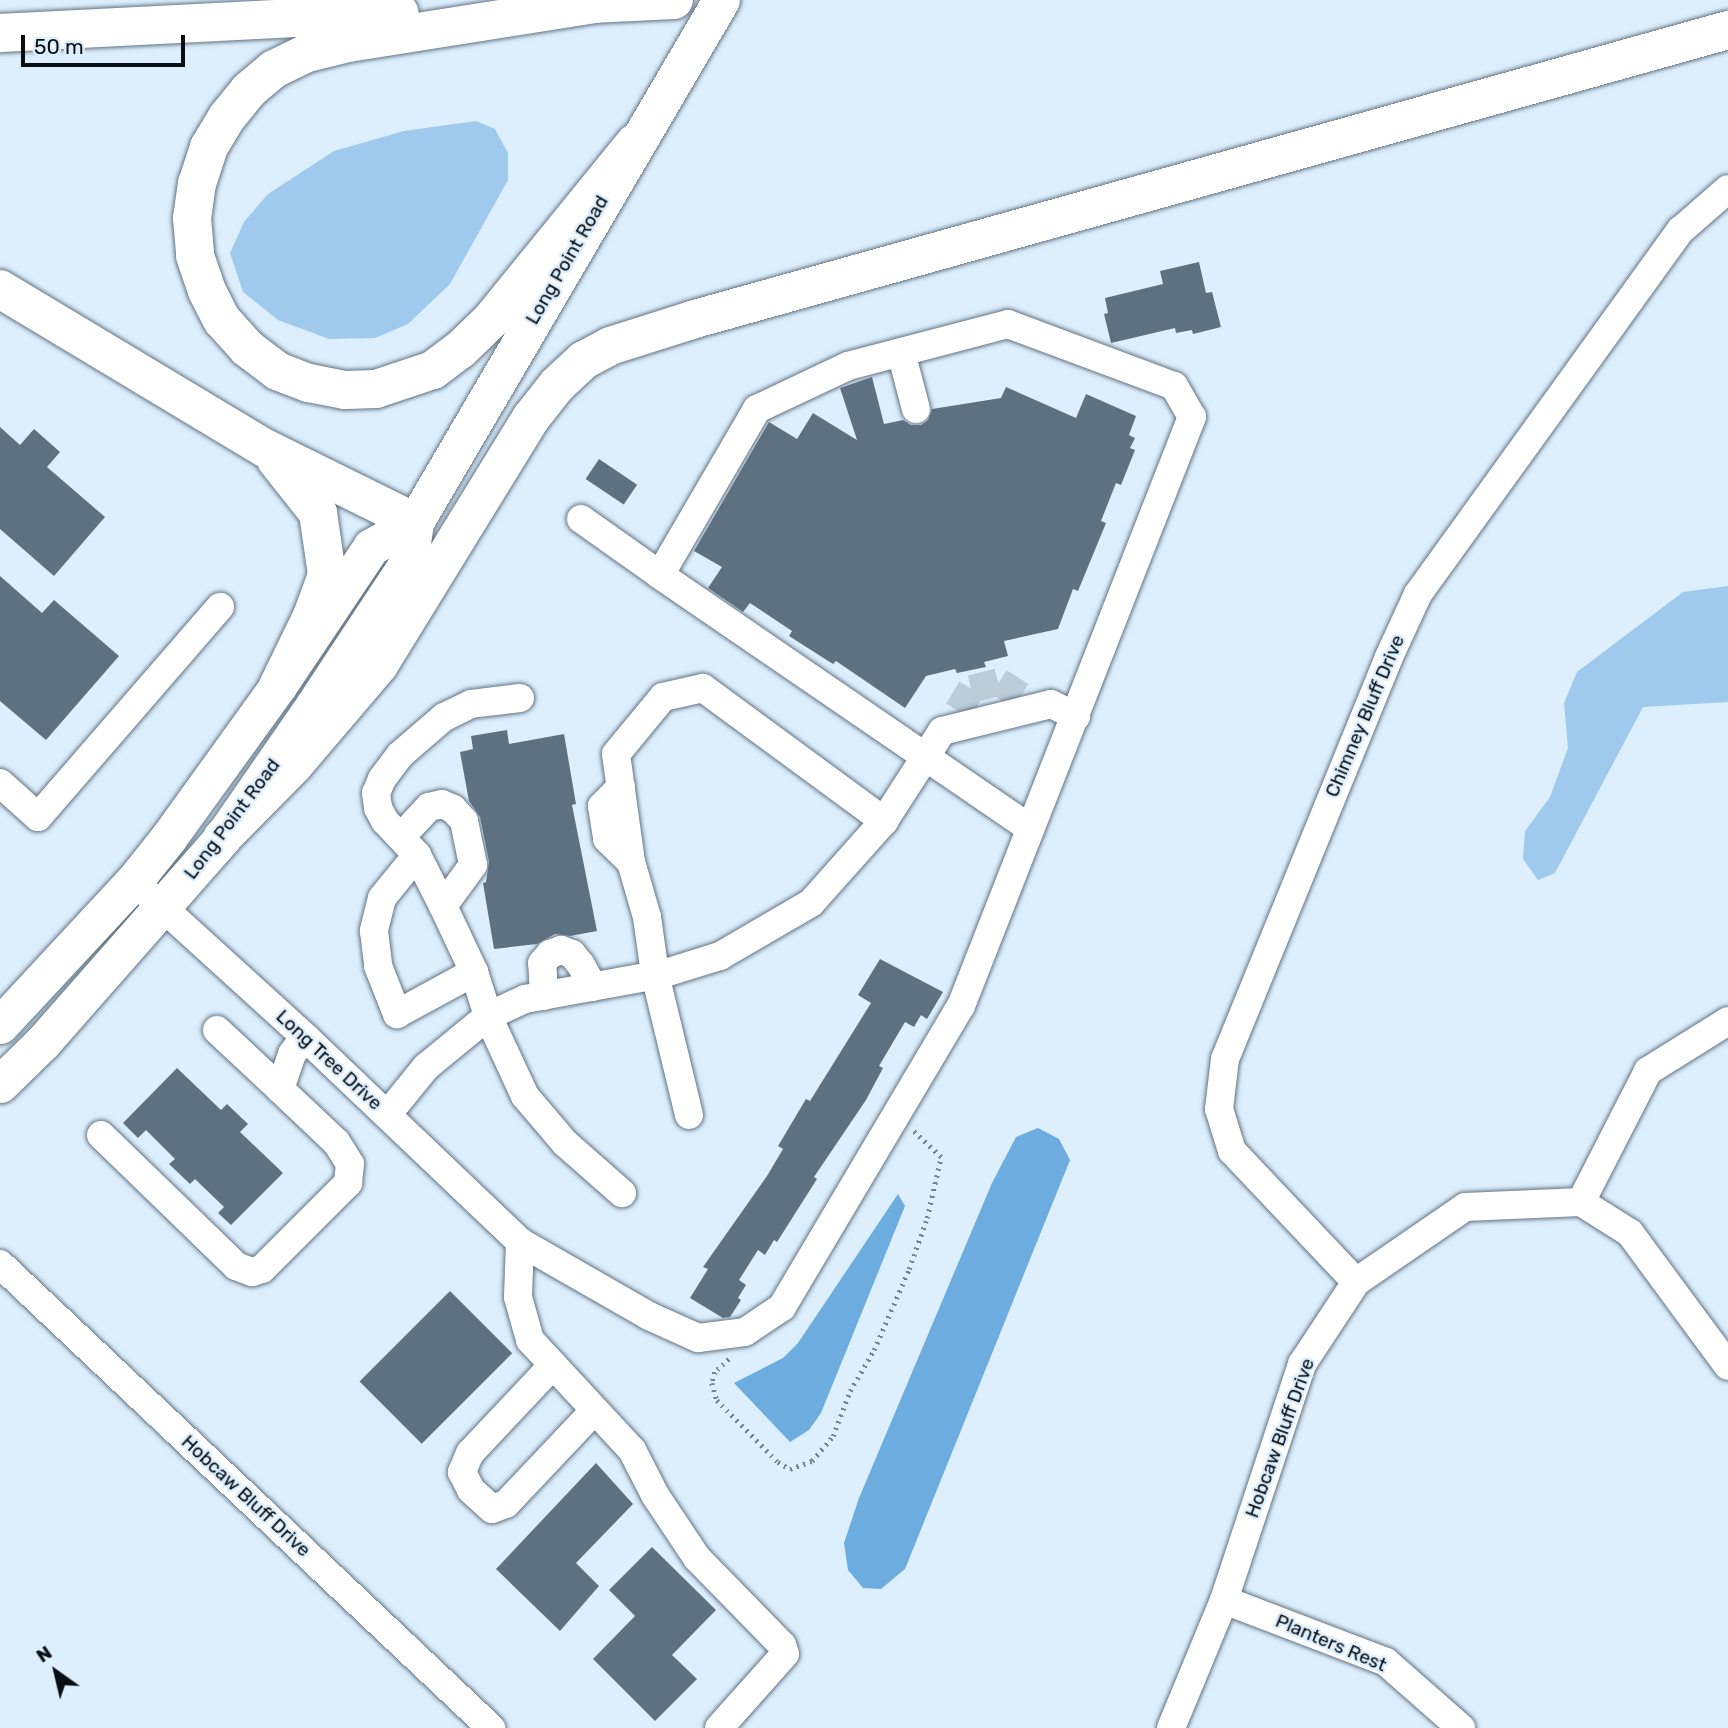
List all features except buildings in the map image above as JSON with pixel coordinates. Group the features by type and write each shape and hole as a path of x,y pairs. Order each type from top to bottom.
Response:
{"highway":[{"path":"0,33 674,0"},
{"path":"595,4 348,43 307,53 274,69 249,90 227,117 209,147 197,183 192,218 195,256 207,291 222,320 247,348 276,371 309,383 345,390 386,387 433,370 475,335 635,143"},
{"path":"222,838 293,765 379,665 531,418 557,384 584,360 610,346 695,319 1728,30"},
{"path":"0,289 265,448 415,522"},
{"path":"265,448 303,490 318,513 327,575 312,617 278,686"}],"main road":[{"name":"Long Point Road","path":"0,1084 43,1042 222,838 314,705 409,561 415,522 721,0"},
{"name":"Long Point Road","path":"1,1024 134,881 278,686 371,547 415,522"}],"street":[{"name":"Chimney Bluff Drive","path":"1356,1282 1232,1151 1219,1109 1225,1059 1389,657 1418,594 1681,230 1728,189"},
{"name":"Long Tree Drive","path":"134,881 305,1037 520,1242 649,1316 698,1338 744,1332 782,1307 961,1006 1192,416 1174,386 1008,324 901,352"},
{"path":"660,575 757,409 848,366 901,352 916,409"},
{"path":"581,519 922,757 1030,828"},
{"path":"0,783 38,817 220,607"},
{"path":"689,1115 655,974 647,917 631,862 616,754 663,696 703,688 884,821"},
{"path":"520,698 471,704 444,717 400,755 376,793 385,821 409,846 443,906 474,972 488,1016 525,1096 565,1143 622,1193"},
{"path":"387,1115 426,1067 488,1016 525,999 655,974 720,956 811,903 884,821 922,757 942,731 960,718 1023,703 1051,704 1076,716"},
{"path":"443,906 474,865 464,821 453,809 442,804 429,807 382,898 374,931 378,966 397,1014 474,972"},
{"path":"544,996 542,963 551,954 561,950 572,954 582,965 593,987"},
{"path":"1728,1021 1648,1071 1581,1202 1630,1233 1728,1366"},
{"path":"101,1135 236,1266 252,1272 262,1269 348,1183 350,1164 336,1142 217,1030"},
{"path":"280,1089 292,1054 305,1037"},
{"name":"Hobcaw Bluff Drive","path":"1171,1728 1224,1600 1302,1364 1356,1282 1465,1207 1581,1202"},
{"path":"520,1242 518,1297 530,1340 632,1450 655,1495 697,1558 782,1645 785,1654 719,1728"},
{"name":"Hobcaw Bluff Drive","path":"0,1264 491,1728"},
{"path":"553,1366 470,1453 462,1472 471,1490 492,1508 506,1504 594,1411"},
{"name":"Planters Rest","path":"1224,1600 1385,1662 1461,1728"}],"path":[{"path":"735,1333 741,1350 715,1373 712,1383 717,1400 778,1462 790,1469 812,1461 833,1436 850,1391 874,1350 909,1269 936,1181 941,1157 920,1136 894,1118"}],"shaded area":[{"path":"476,121 495,129 508,153 508,180 450,284 408,324 375,338 329,339 278,320 243,292 230,253 244,222 268,194 334,151 404,131"},
{"path":"1728,586 1728,702 1643,707 1555,873 1538,880 1523,859 1525,831 1550,797 1568,748 1564,703 1577,672 1683,592"},
{"path":"1038,1128 1059,1139 1070,1160 905,1569 881,1589 863,1588 848,1570 844,1543 859,1498 992,1183 1016,1137"},
{"path":"898,1194 905,1206 821,1413 809,1430 790,1442 734,1383 783,1358 798,1343"}],"tunnel":[{"path":"958,711 971,689 999,682 1021,696"}]}
